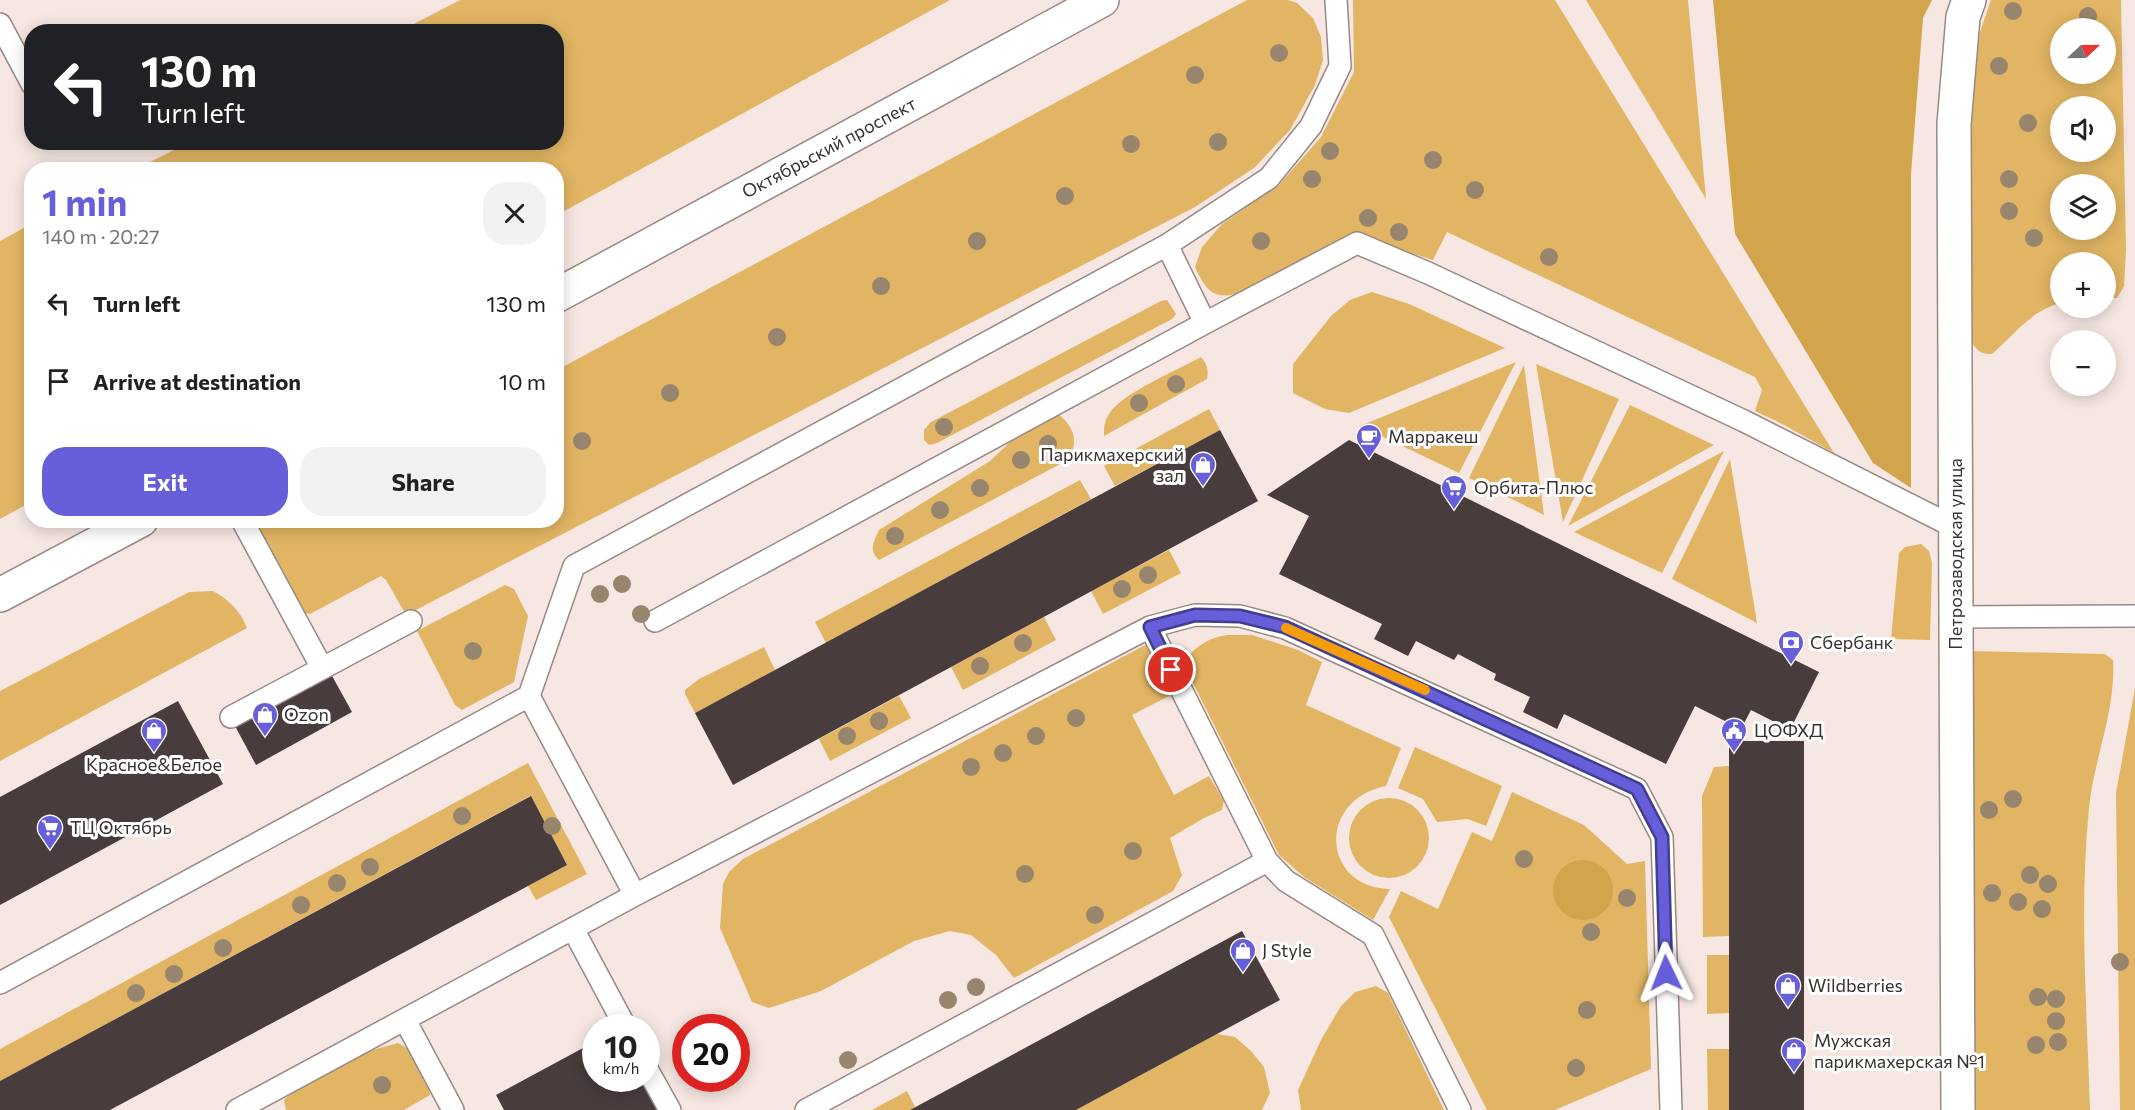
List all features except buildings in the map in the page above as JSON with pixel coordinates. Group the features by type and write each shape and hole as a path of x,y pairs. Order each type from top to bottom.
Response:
{"street":[{"name":"Октябрьский проспект","path":"564,292 1102,0"},
{"name":"Петрозаводская улица","path":"1958,1110 1954,124 1963,17 1969,0"},
{"path":"0,596 126,528"}],"lane":[{"path":"0,983 529,696 574,566 1167,245 1269,178 1311,126 1340,66 1336,0"},
{"path":"0,24 24,69"},
{"path":"655,621 1357,243 1428,273 1744,421 1956,528"},
{"path":"1167,245 1205,323"},
{"path":"246,528 322,668"},
{"path":"237,1110 635,895 1150,627 1195,615 1240,616 1285,627 1637,789 1662,837 1671,1110"},
{"path":"1956,617 2135,616"},
{"path":"231,717 411,621"},
{"path":"1150,627 1267,861 1286,881 1372,935 1460,1110"},
{"path":"529,696 635,895"},
{"path":"806,1110 1267,861"},
{"path":"573,929 619,1014"},
{"path":"405,1020 453,1110"},
{"path":"660,1092 670,1110"}],"shaded area":[{"path":"460,0 950,0 564,211 564,162 150,162 174,150 564,150 564,24 414,24"},
{"path":"1247,0 1288,0 1297,3 1313,18 1321,37 1323,60 1315,85 1290,130 1254,168 1195,207 406,615 386,580 381,576 310,614 303,613 259,529 261,528 564,528 564,366"},
{"path":"1353,0 1555,0 1834,453 1755,411 1762,390 1755,377 1447,232 1433,260 1376,242 1248,291 1221,295 1210,290 1195,267 1202,247 1222,224 1278,186 1321,137 1354,72"},
{"path":"1586,0 1688,0 1706,199"},
{"path":"1713,0 1932,0 1923,18 1911,174 1911,488 1873,463 1735,234"},
{"path":"1991,0 2121,0 2126,250 2124,286 2116,298 2116,252 2050,252 2050,307 2032,317 1992,354 1980,352 1972,343 1969,126 1980,32"},
{"path":"24,228 24,506 0,519 0,241"},
{"path":"1372,292 1409,304 1505,348 1349,413 1325,409 1293,393 1293,364 1331,316 1350,300"},
{"path":"1167,300 1176,314 1172,319 937,443 929,445 924,440 924,430 931,422 1161,301"},
{"path":"1201,357 1207,367 1207,379 1104,436 1106,419 1116,406 1151,382"},
{"path":"1516,362 1459,473 1360,426"},
{"path":"1536,364 1619,399 1563,522"},
{"path":"1524,365 1544,515 1469,478"},
{"path":"1630,405 1714,445 1568,526"},
{"path":"1209,409 1220,430 1115,486 1104,466"},
{"path":"1058,414 1069,425 1074,438 1072,451 1062,463 879,560 874,553 873,545 879,530 990,461 1026,427"},
{"path":"1724,451 1662,573 1574,532"},
{"path":"1730,459 1757,623 1672,579"},
{"path":"1080,480 1091,499 826,643 815,622"},
{"path":"1921,544 1929,551 1932,563 1930,640 1891,639 1899,553 1905,547"},
{"path":"1169,550 1181,573 1103,614 1091,591"},
{"path":"505,585 514,589 528,616 514,682 462,710 455,705 417,631"},
{"path":"213,591 233,606 247,628 0,761 0,691 189,592"},
{"path":"1044,617 1056,640 963,690 951,667"},
{"path":"1228,635 1252,635 1298,650 1322,662 1306,705 1401,748 1386,786 1363,794 1348,808 1339,824 1336,842 1340,860 1351,874 1367,885 1390,889 1373,920 1304,877 1279,855 1187,671 1185,660 1194,650 1210,640"},
{"path":"1147,644 1171,695 1132,715 1174,795 1209,776 1224,801 1222,810 1170,838 1182,875 1173,891 1014,978 996,955 971,935 950,931 914,941 821,991 769,1008 752,1002 720,928 723,884 729,872 743,859"},
{"path":"764,647 775,670 695,713 685,690 699,679"},
{"path":"1971,651 2105,654 2113,660 2111,698 2092,789 2086,846 2085,959 2090,1110 1964,1110"},
{"path":"2135,688 2135,1110 2120,1110 2116,793"},
{"path":"899,696 911,718 830,761 819,739"},
{"path":"1415,747 1502,786 1486,826 1468,819 1437,822 1423,799 1398,788"},
{"path":"528,763 587,874 536,900 528,886 567,865 530,796 0,1081 0,1049"},
{"path":"1729,766 1729,936 1703,937 1702,796 1714,767"},
{"path":"1512,792 1584,825 1627,864 1645,861 1651,1069 1555,1110 1487,1110 1389,917 1401,891 1438,909 1472,832 1492,841"},
{"path":"1389,798 1404,801 1417,810 1426,823 1429,838 1426,853 1417,866 1404,875 1389,878 1374,875 1361,866 1352,853 1349,838 1352,823 1361,810 1374,801"},
{"path":"1577,860 1589,860 1600,865 1608,873 1613,890 1611,902 1600,915 1589,920 1577,920 1566,915 1558,907 1553,896 1553,884 1558,873 1566,865"},
{"path":"1707,955 1729,955 1729,1013 1707,1014"},
{"path":"1376,986 1388,993 1444,1110 1301,1110 1298,1090 1321,1040 1341,1006 1355,992"},
{"path":"1217,1034 1235,1037 1264,1067 1270,1093 1262,1110 1076,1110"},
{"path":"398,1043 423,1063 428,1077 430,1095 404,1110 286,1110 284,1100 303,1083 347,1057"},
{"path":"1707,1049 1729,1049 1729,1110 1708,1110"},
{"path":"907,1091 915,1107 910,1110 872,1110"}],"slow traffic":[{"path":"1286,628 1425,690"}],"place":[{"name":"Марракеш","path":"1369,460"},
{"name":"Парикмахерский зал","path":"1203,488"},
{"name":"Орбита-Плюс","path":"1454,511"},
{"name":"Сбербанк","path":"1791,666"},
{"name":"Ozon","path":"265,738"},
{"name":"Красное&Белое","path":"154,754"},
{"name":"ЦОФХД","path":"1734,754"},
{"name":"ТЦ Октябрь","path":"50,851"},
{"name":"J Style","path":"1243,974"},
{"name":"Wildberries","path":"1788,1009"},
{"name":"Мужская парикмахерская №1","path":"1794,1074"}],"route":[{"path":"1171,670 1150,627 1195,615 1240,616 1285,627 1637,789 1662,837 1666,973"}]}
